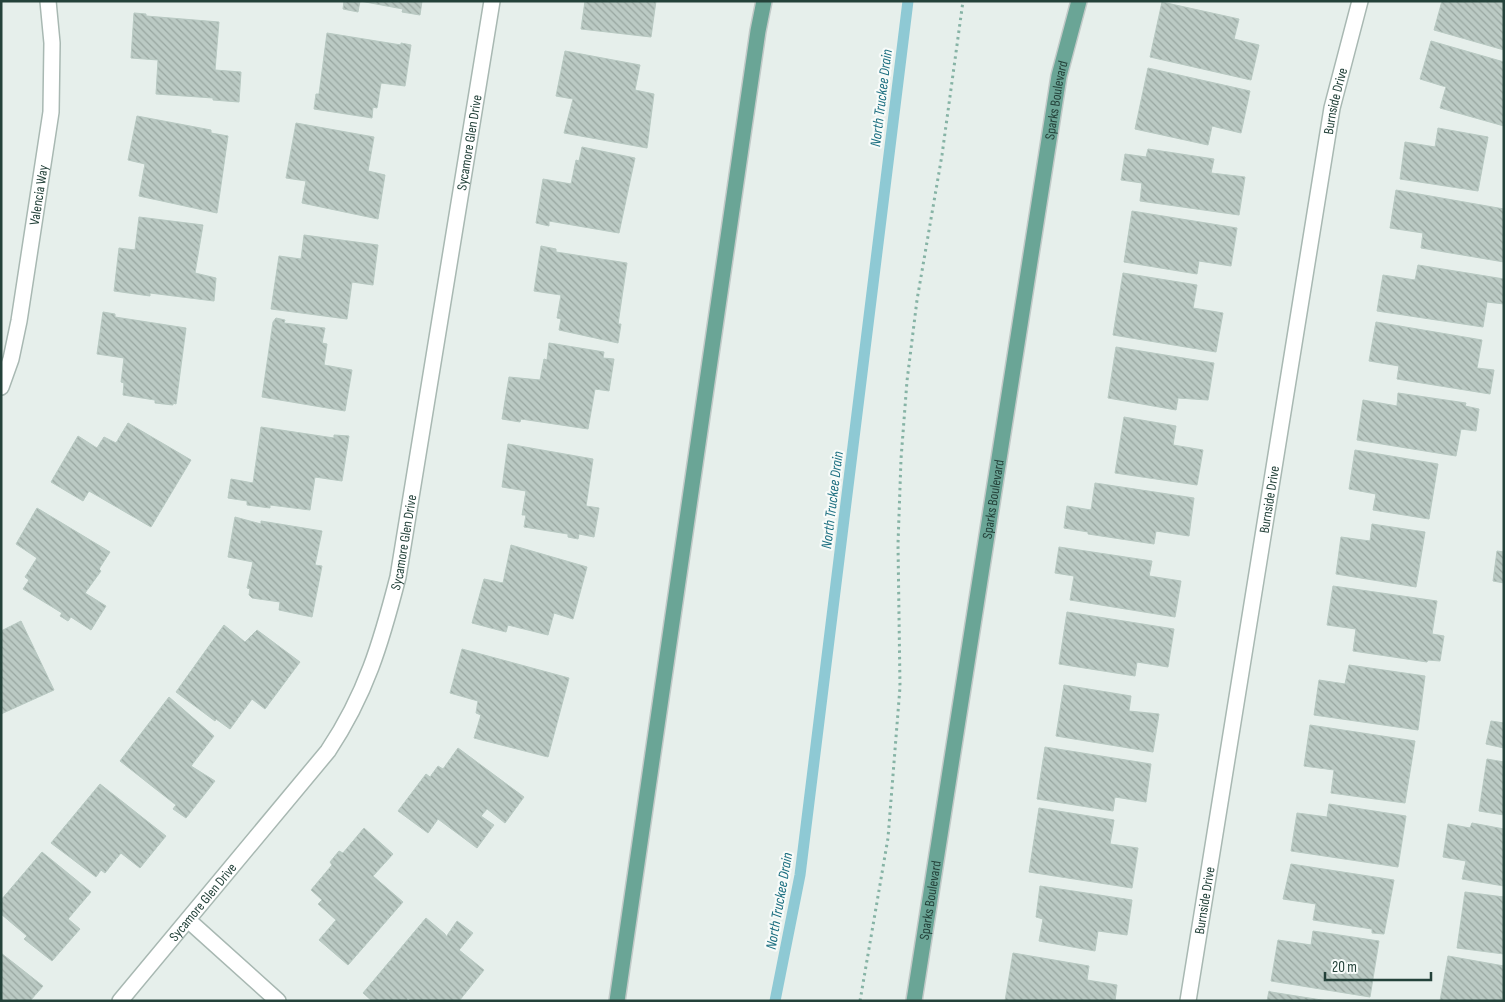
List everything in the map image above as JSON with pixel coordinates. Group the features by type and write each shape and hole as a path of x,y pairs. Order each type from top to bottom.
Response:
{"main road":[{"path":"617,1001 699,424 764,1"},
{"name":"Sparks Boulevard","path":"914,1001 1059,76 1078,1"}],"street":[{"name":"Valencia Way","path":"1,386 11,359 19,321 51,112 52,43 48,1"},
{"name":"Sycamore Glen Drive","path":"120,1001 328,752 353,711 376,658 398,577 492,1"},
{"name":"Burnside Drive","path":"1188,1001 1332,108 1360,1"},
{"path":"188,920 278,1001"}],"path":[{"path":"860,1001 888,838 899,696 898,544 901,459 907,380 917,300 943,146 963,1"}],"building":[{"path":"344,1 360,1 358,12 343,9"},
{"path":"360,1 422,1 420,15 402,12 403,9"},
{"path":"585,1 656,1 651,37 581,29"},
{"path":"1442,1 1504,1 1504,50 1434,30"},
{"path":"1162,2 1239,19 1234,39 1259,45 1251,80 1150,57"},
{"path":"134,13 146,14 146,16 219,22 215,70 241,72 239,102 156,94 158,60 131,58"},
{"path":"327,33 411,45 405,86 381,83 377,108 373,107 372,118 314,109 316,94 319,94"},
{"path":"1431,41 1504,62 1504,126 1440,108 1446,87 1420,79"},
{"path":"565,51 640,65 635,90 654,94 647,148 564,133 573,99 556,96"},
{"path":"1148,68 1250,91 1241,133 1212,126 1208,145 1135,129"},
{"path":"137,116 211,130 211,133 228,136 217,213 139,196 145,164 128,160"},
{"path":"296,123 374,137 368,171 385,175 378,219 302,203 306,181 286,178"},
{"path":"1438,128 1488,137 1478,191 1400,179 1405,142 1435,147"},
{"path":"582,147 635,158 619,233 549,221 549,226 536,223 543,179 571,184 576,160 579,161"},
{"path":"1148,149 1214,159 1211,173 1245,177 1239,215 1140,201 1142,183 1121,180 1125,154 1146,157"},
{"path":"1396,190 1504,209 1504,262 1421,248 1423,233 1390,228"},
{"path":"1132,211 1237,228 1231,266 1199,261 1197,274 1124,262"},
{"path":"139,217 203,225 195,273 216,278 214,301 150,293 150,296 114,291 119,248 135,250"},
{"path":"304,235 378,245 373,285 352,282 347,319 271,309 279,256 301,259"},
{"path":"541,246 556,249 556,252 627,263 618,324 621,324 618,343 559,330 561,319 557,318 561,295 534,291"},
{"path":"1418,265 1504,279 1504,304 1487,302 1483,327 1377,311 1383,275 1415,280"},
{"path":"1123,273 1197,285 1193,308 1223,313 1216,352 1113,335"},
{"path":"103,312 115,314 115,317 186,328 176,404 155,403 155,400 123,395 124,383 121,382 124,358 97,354"},
{"path":"276,318 285,320 284,323 325,328 322,343 327,344 324,365 352,370 345,411 262,397 273,322"},
{"path":"1376,322 1482,340 1477,368 1494,370 1490,394 1397,379 1399,366 1369,361"},
{"path":"549,343 604,352 603,358 614,359 609,391 595,389 588,429 521,419 520,422 502,419 509,377 540,380 544,359 547,360"},
{"path":"1116,347 1214,363 1208,400 1178,398 1176,410 1108,398"},
{"path":"1398,393 1466,403 1465,406 1479,409 1476,431 1461,429 1456,456 1357,440 1363,400 1397,406"},
{"path":"1124,417 1176,426 1173,445 1203,450 1197,485 1115,473"},
{"path":"128,423 191,460 151,527 89,491 83,501 51,482 78,436 97,448 104,437 116,443"},
{"path":"261,427 334,438 334,435 349,436 342,481 315,477 310,510 270,505 270,508 247,505 247,501 228,498 231,479 253,483"},
{"path":"508,444 593,459 586,506 599,508 594,537 579,534 578,539 568,537 568,534 524,527 526,515 522,515 526,491 502,487"},
{"path":"1355,450 1438,464 1429,519 1373,510 1376,494 1349,489"},
{"path":"1095,483 1194,498 1189,536 1156,531 1154,544 1088,534 1088,532 1064,528 1067,506 1091,510"},
{"path":"37,508 110,552 99,569 101,571 85,593 106,606 91,630 71,617 68,621 60,616 62,613 23,589 29,580 25,577 37,558 16,544"},
{"path":"235,517 261,524 261,521 322,531 315,565 322,566 312,617 279,610 280,602 252,598 249,595 250,589 247,588 253,562 228,557"},
{"path":"1372,524 1425,532 1416,587 1336,574 1341,537 1370,541"},
{"path":"511,545 587,567 573,619 554,613 548,635 508,625 506,632 472,623 484,579 503,583"},
{"path":"1059,547 1152,561 1149,576 1181,581 1175,617 1070,600 1074,576 1055,573"},
{"path":"1497,551 1504,552 1504,583 1493,581"},
{"path":"1333,586 1437,601 1432,634 1444,636 1440,661 1428,660 1427,662 1353,651 1356,629 1327,625"},
{"path":"1067,612 1174,629 1168,667 1137,662 1135,676 1059,664"},
{"path":"21,621 54,690 1,714 1,631"},
{"path":"224,625 245,642 257,630 300,662 265,709 252,699 230,729 216,719 215,721 176,692"},
{"path":"462,649 569,678 548,757 474,738 481,715 476,713 478,701 450,693"},
{"path":"1349,665 1425,676 1418,730 1314,715 1319,680 1345,684"},
{"path":"1064,685 1131,696 1129,711 1159,714 1153,752 1056,736"},
{"path":"169,697 214,736 191,766 215,781 186,818 173,809 176,805 120,761"},
{"path":"1491,721 1504,723 1504,748 1486,744"},
{"path":"1310,725 1415,741 1405,803 1331,793 1334,770 1304,766"},
{"path":"1045,747 1151,764 1146,802 1115,797 1113,811 1037,799"},
{"path":"458,748 524,797 505,823 487,809 481,816 494,825 477,848 438,819 428,833 398,811 426,774 430,777 438,766 443,769"},
{"path":"1487,759 1504,762 1504,815 1479,811"},
{"path":"100,784 166,836 140,868 121,853 105,873 101,870 96,877 51,843"},
{"path":"1329,804 1406,816 1398,867 1291,851 1297,813 1327,817"},
{"path":"1039,808 1114,820 1110,844 1138,848 1132,888 1029,872"},
{"path":"1472,823 1504,829 1504,886 1462,879 1466,861 1443,857 1448,824 1470,828"},
{"path":"364,828 393,854 373,876 403,902 348,965 319,940 336,920 318,904 322,900 311,890 332,865 330,862 339,851 343,853"},
{"path":"42,852 91,892 68,919 80,929 52,961 24,939 27,936 1,914 1,900"},
{"path":"1291,864 1394,880 1384,934 1372,933 1372,929 1313,920 1316,904 1283,899"},
{"path":"1040,886 1132,900 1127,935 1098,931 1095,951 1039,941 1043,919 1036,917"},
{"path":"1465,892 1504,897 1504,954 1457,948"},
{"path":"426,918 446,937 457,921 473,933 459,950 484,970 459,1001 412,1001 408,998 406,1001 372,1001 363,993"},
{"path":"1313,931 1379,941 1370,997 1271,981 1278,940 1311,945"},
{"path":"1,953 43,986 30,1001 1,1001"},
{"path":"1013,953 1089,966 1087,980 1117,985 1115,1001 1005,1001"},
{"path":"1448,956 1504,966 1504,1001 1440,1001"},
{"path":"1269,991 1271,992 1328,1001 1267,1001"}],"waterway":[{"name":"North Truckee Drain","path":"775,1001 800,875 908,1"}]}
